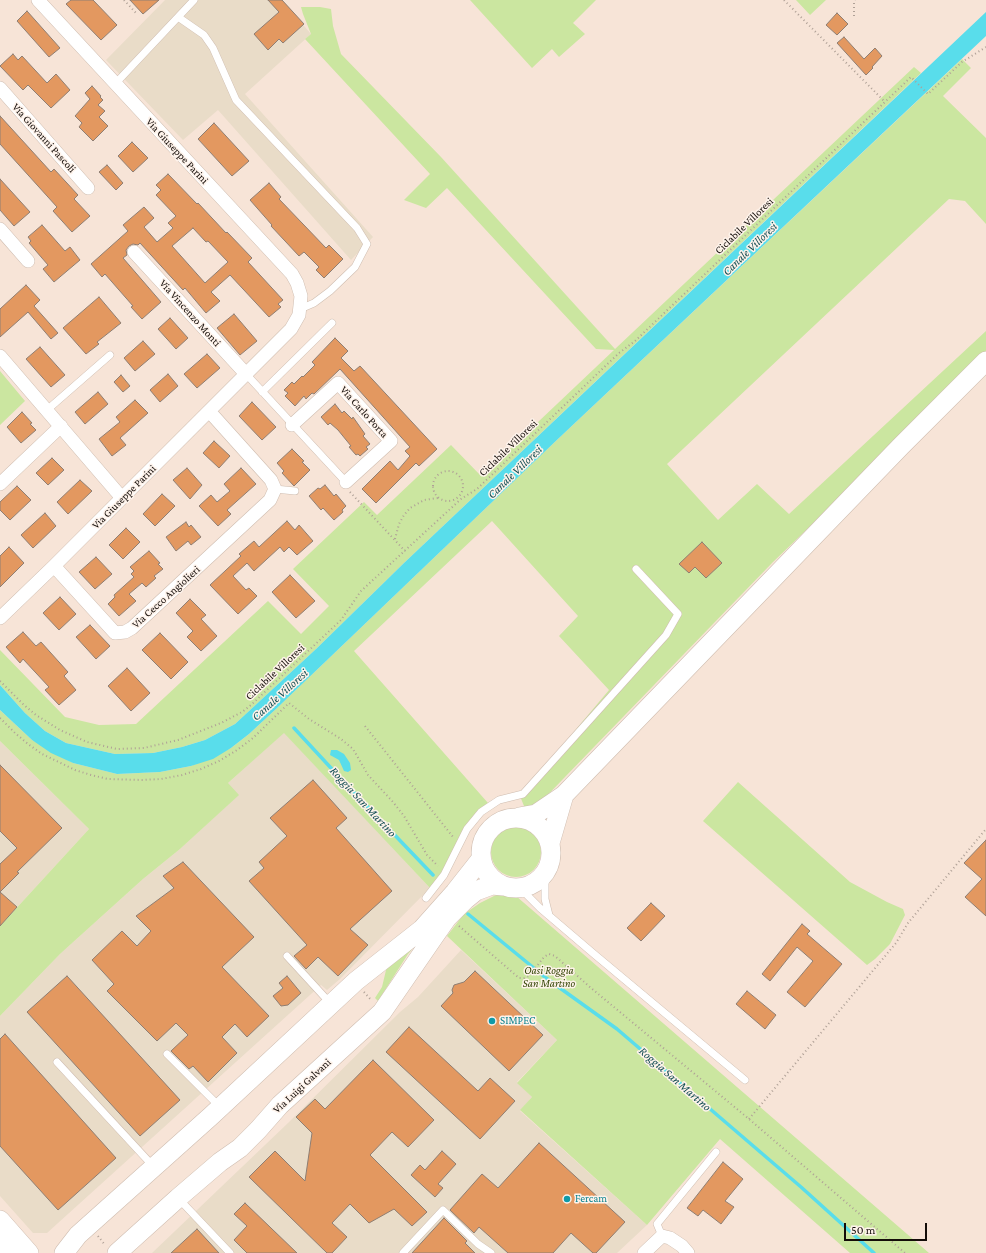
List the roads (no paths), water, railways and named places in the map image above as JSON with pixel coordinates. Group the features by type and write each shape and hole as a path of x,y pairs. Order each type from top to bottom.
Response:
{"main road":[{"path":"510,887 497,883 488,875 481,859 481,846 490,829 500,821 536,814 564,795 901,446 986,361"},
{"path":"460,896 492,885 510,887 529,886 539,879 547,870 551,857 550,843 564,795"},
{"path":"519,817 532,821 544,830 550,843"},
{"path":"52,1253 68,1247 356,981 422,929 460,896 481,859"},
{"name":"Via Luigi Galvani","path":"117,1253 220,1162 240,1148 280,1105 382,1012 447,918 460,896"},
{"path":"0,1220 29,1253"},
{"path":"0,1241 12,1253"}],"street":[{"name":"Via Giuseppe Parini","path":"0,618 291,329 299,315 302,296 292,274 38,0"},
{"name":"Via Giovanni Pascoli","path":"0,88 88,188"},
{"path":"0,229 28,261"},
{"name":"Via Vincenzo Monti","path":"134,252 246,374"},
{"path":"0,356 122,498"},
{"name":"Via Carlo Porta","path":"292,425 338,384 391,441 346,482"},
{"path":"209,411 270,480 275,489"},
{"path":"0,484 61,426"},
{"name":"Via Cecco Angiolieri","path":"54,566 115,633 125,632 132,628 270,500 275,489"},
{"path":"644,1253 662,1236 670,1238 682,1246 688,1253"}],"lane":[{"path":"115,84 194,0"},
{"path":"178,17 204,35 213,48 236,100 357,228 367,244 355,266 330,291 314,303 300,309"},
{"path":"262,392 332,323"},
{"path":"47,410 110,355"},
{"path":"246,374 346,482"},
{"path":"275,489 295,491"},
{"path":"426,898 444,875 467,829 481,812 500,800 522,794 666,635 678,614 636,569"},
{"path":"547,870 544,881 545,899 549,915"},
{"path":"510,887 526,894 540,908 744,1080"},
{"path":"287,956 331,1004"},
{"path":"167,1054 220,1108"},
{"path":"57,1062 154,1167"},
{"path":"662,1236 657,1224 716,1152"},
{"path":"178,1198 230,1253"},
{"path":"403,1253 443,1210 478,1244 491,1253"}],"water":[{"name":"Canale Villoresi","path":"986,12 986,36 559,438 276,709 249,734 231,748 213,759 191,766 160,772 117,774 73,763 51,753 32,740 0,710 0,685 25,713 45,731 66,743 115,754 153,753 182,747 205,740 235,724 316,649 405,562"},
{"path":"331,750 337,750 344,754 350,763 351,770 348,772 344,771 339,760 330,755"}],"waterway":[{"name":"Roggia San Martino","path":"294,728 433,875"},
{"name":"Roggia San Martino","path":"468,914 546,978 617,1029 801,1187 874,1253"}],"place":[{"name":"SIMPEC","path":"492,1021"},
{"name":"Fercam","path":"567,1199"}],"park label":[{"name":"Oasi Roggia San Martino","path":"549,977"}]}
